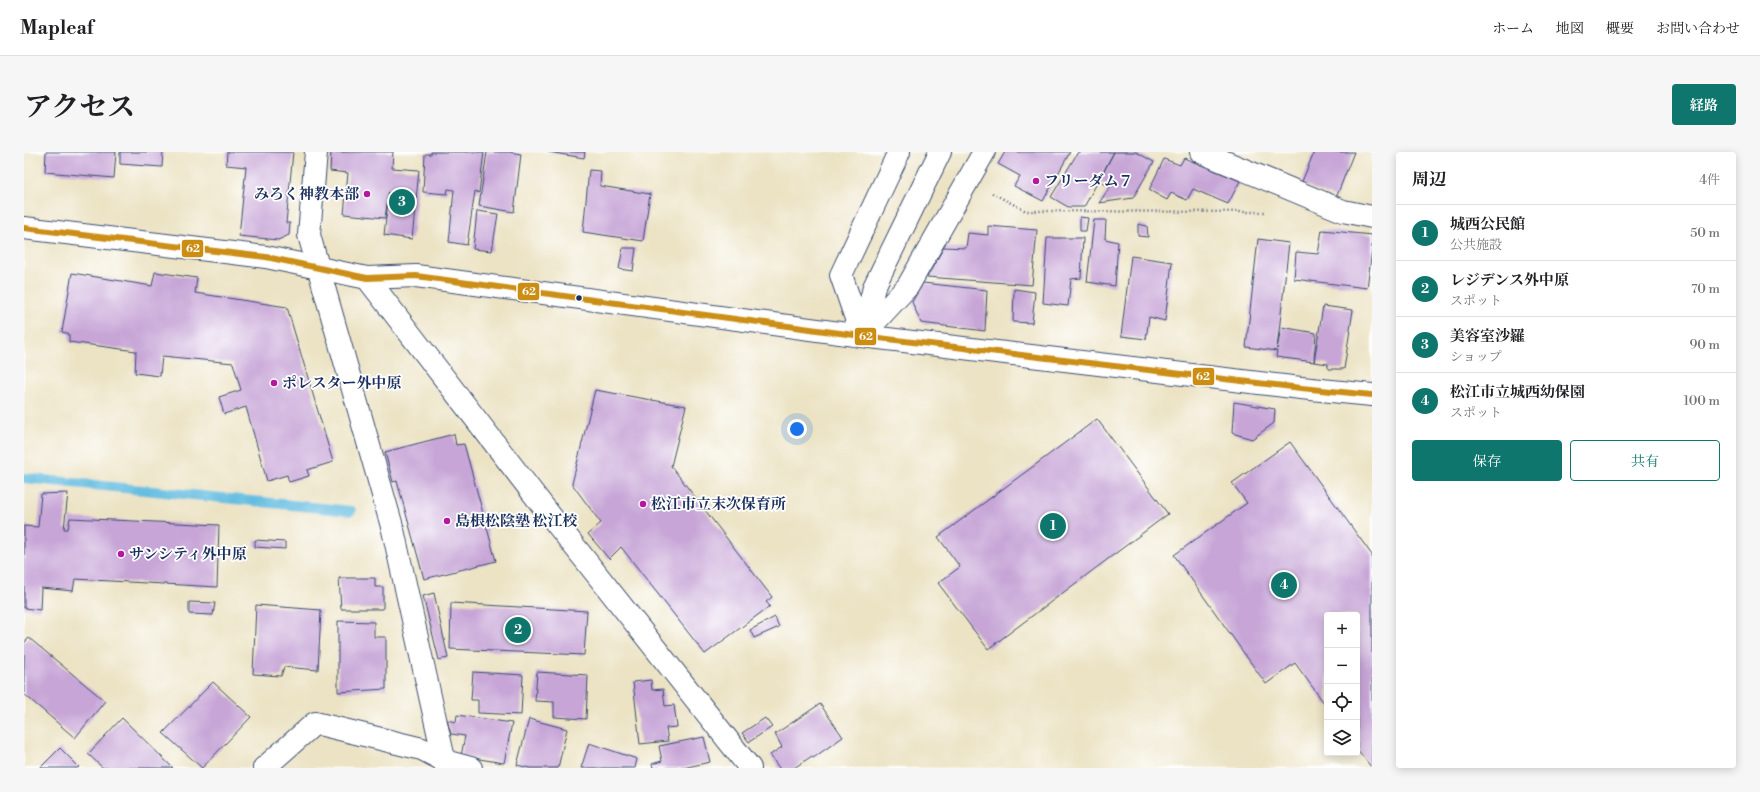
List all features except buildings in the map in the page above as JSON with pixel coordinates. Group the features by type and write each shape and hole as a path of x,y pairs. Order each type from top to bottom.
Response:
{"street":[{"path":"316,152 309,235 393,530 446,764"},
{"path":"862,336 841,275 900,152"},
{"path":"862,336 874,287 940,152"},
{"path":"862,336 908,286 984,152"},
{"path":"1201,152 1343,211 1372,217"},
{"path":"24,228 266,257 367,278 416,276 862,336 1372,395"},
{"path":"367,278 556,523 750,768"},
{"path":"264,768 315,723 422,748 446,764 472,768"}],"path":[{"path":"968,180 1026,210 1276,212 1288,189"}],"waterway":[{"path":"24,478 351,511"}],"transit line":[{"name":"62","path":"24,228 266,257 367,278 416,276 862,336 1301,388 1372,395"}],"place":[{"name":"フリーダム７","path":"1036,181"},
{"name":"みろく神教本部","path":"367,194"},
{"name":"美容室沙羅","path":"402,202"},
{"name":"ポレスター外中原","path":"274,383"},
{"name":"松江市立末次保育所","path":"643,504"},
{"name":"島根松陰塾 松江校","path":"447,521"},
{"name":"城西公民館","path":"1053,526"},
{"name":"サンシティ外中原","path":"121,554"},
{"name":"松江市立城西幼保園","path":"1284,585"},
{"name":"レジデンス外中原","path":"518,630"}]}
